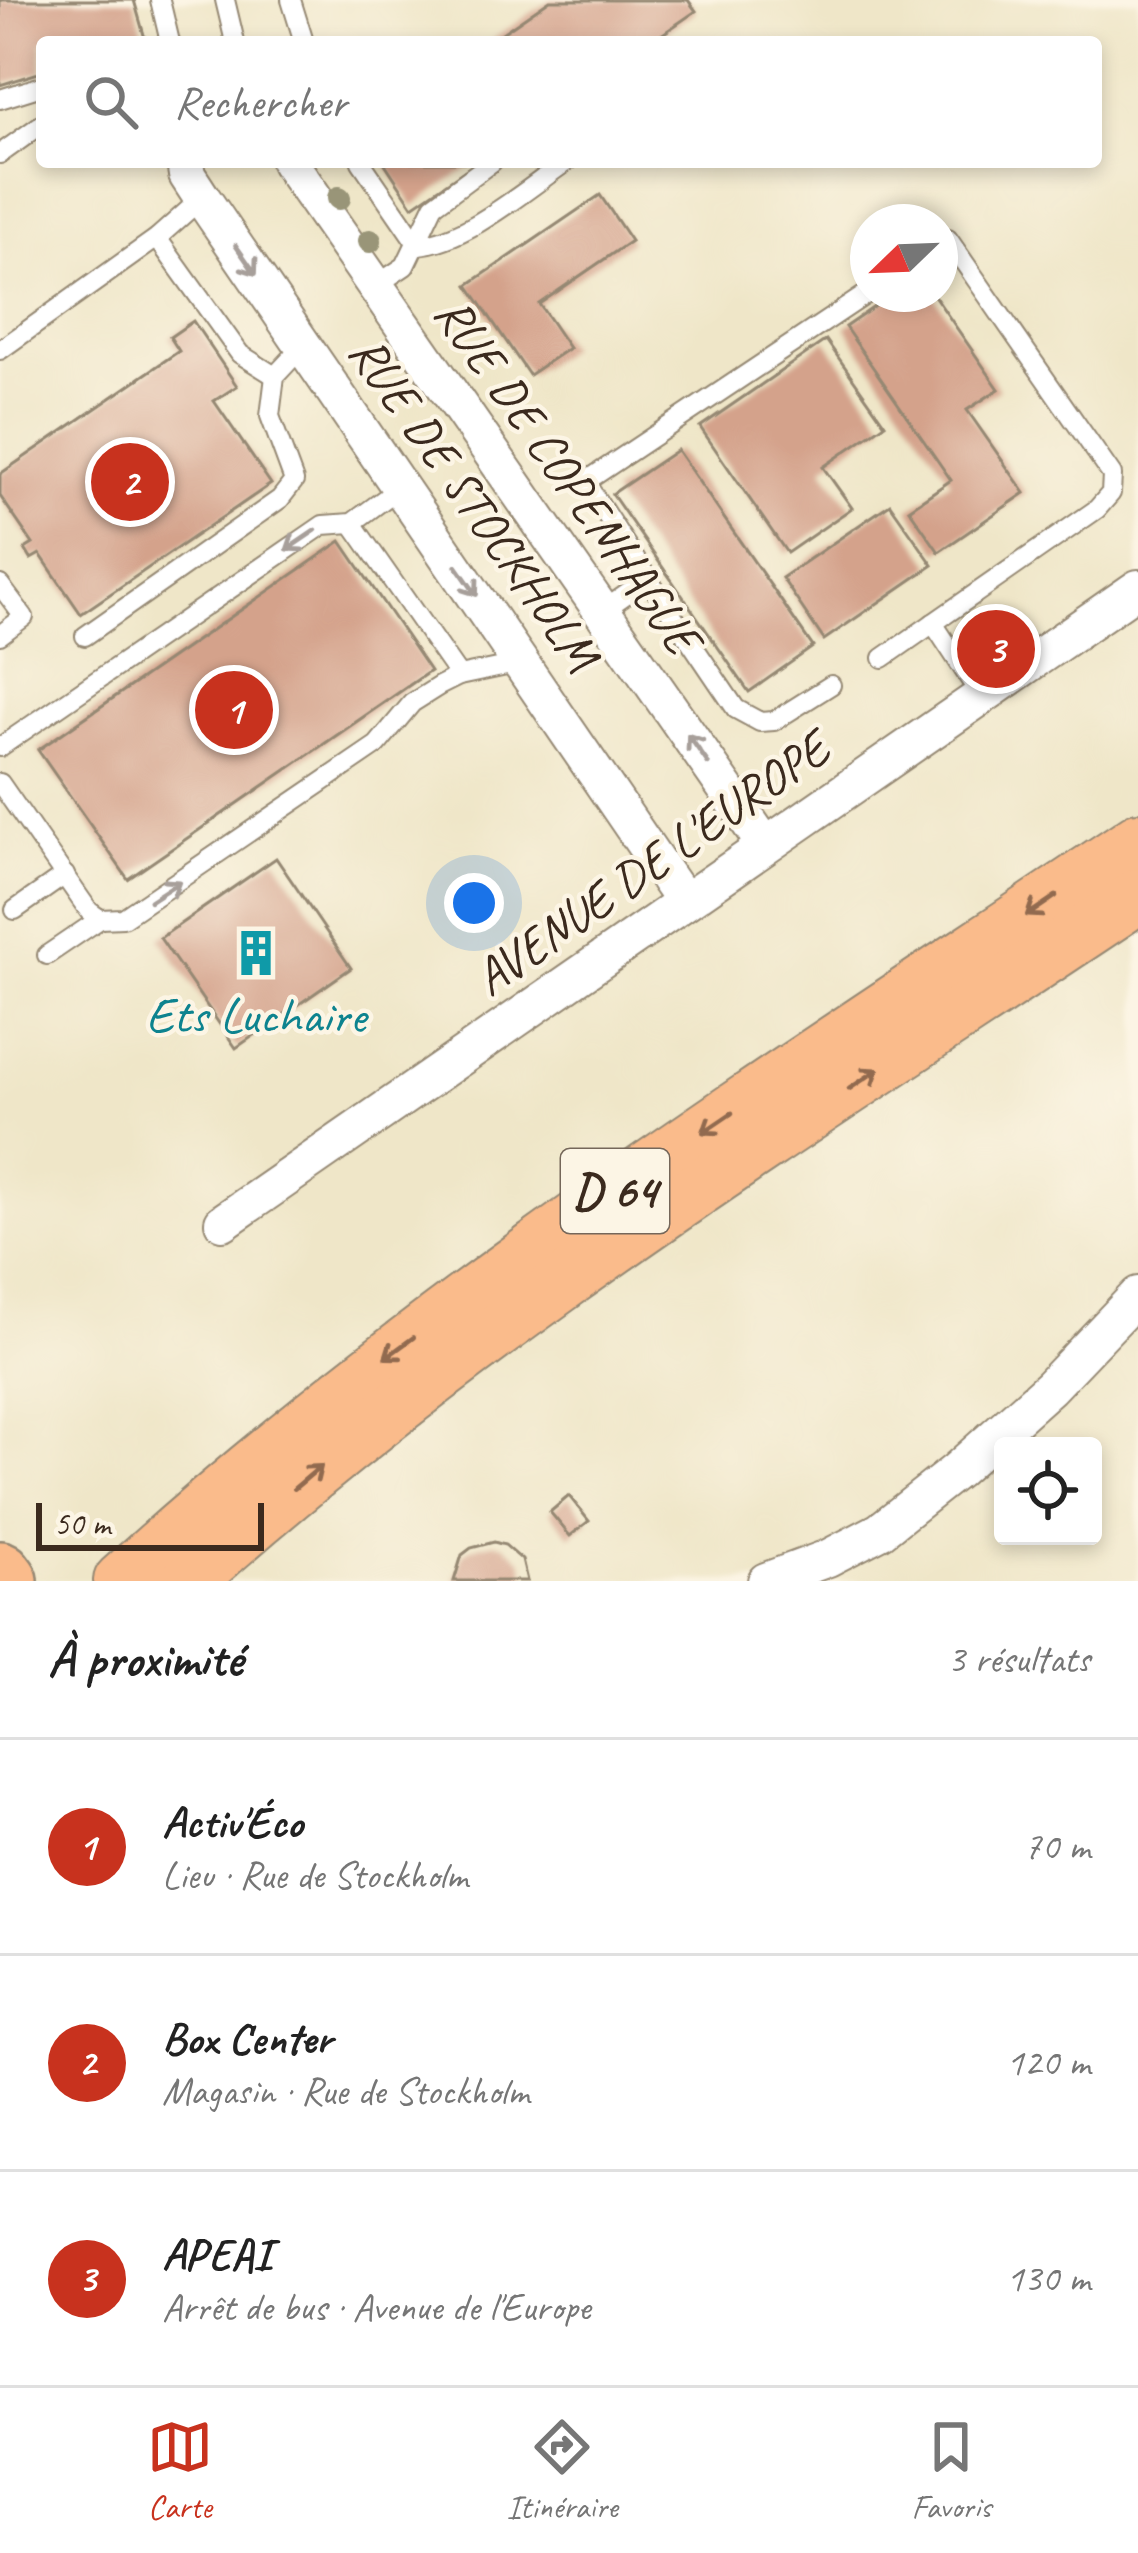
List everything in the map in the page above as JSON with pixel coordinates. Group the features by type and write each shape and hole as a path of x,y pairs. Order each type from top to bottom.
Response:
{"highway":[{"path":"0,1573 6,1581"}],"main road":[{"name":"D 64","path":"122,1581 364,1374 595,1204 1138,840"},
{"name":"D 64","path":"188,1581 395,1405 609,1250 1138,896"}],"street":[{"name":"RUE DE STOCKHOLM","path":"186,168 684,902"},
{"name":"RUE DE COPENHAGUE","path":"293,168 765,845"},
{"name":"AVENUE DE L'EUROPE","path":"224,1222 1138,588"},
{"path":"766,1581 828,1558 880,1531 1050,1387 1138,1295"}],"lane":[{"path":"160,0 169,36"},
{"path":"225,0 234,36"},
{"path":"297,3 303,36"},
{"path":"0,99 36,88"},
{"path":"0,154 36,128"},
{"path":"365,168 418,245"},
{"path":"375,286 404,266 434,205 484,168"},
{"path":"418,245 459,233 557,168"},
{"path":"0,350 157,238 202,198"},
{"path":"157,238 240,353 275,376"},
{"path":"883,658 1097,509 1111,493 1112,475 958,253"},
{"path":"831,685 774,721 760,722 736,709 585,482 850,305"},
{"path":"85,636 280,499 294,481 270,416 275,376 304,345"},
{"path":"0,746 323,524 352,523 401,486"},
{"path":"352,523 459,676"},
{"path":"601,612 648,579"},
{"path":"0,585 24,617 0,634"},
{"path":"933,623 981,696"},
{"path":"47,955 100,920 123,917 171,888 377,746 412,703 459,676 524,662"},
{"path":"0,782 89,911 100,920"},
{"path":"0,822 19,810"},
{"path":"15,910 65,875"}],"building":[{"path":"0,0 134,0 144,36 36,36 36,74 0,85"},
{"path":"550,0 688,0 696,11 660,36 498,36"},
{"path":"388,168 468,168 413,206"},
{"path":"600,195 631,241 539,304 569,348 529,375 468,285"},
{"path":"867,312 946,312 999,389 967,410 1025,493 939,552 909,509 951,480 845,327"},
{"path":"193,321 237,386 214,401 271,484 81,614 40,554 31,559 25,549 33,544 0,496 0,474 179,351 170,337"},
{"path":"826,340 885,424 823,467 852,508 787,553 700,427"},
{"path":"677,450 813,647 749,692 612,494"},
{"path":"890,504 933,565 824,640 782,578"},
{"path":"341,541 430,671 128,879 38,750"},
{"name":"Ets Luchaire","path":"276,858 351,968 236,1048 160,938"},
{"path":"569,1496 589,1521 570,1536 550,1512"},
{"path":"494,1542 522,1560 527,1581 454,1581 462,1555"}],"place":[{"name":"Box Center","path":"130,482"},
{"name":"APEAI","path":"996,649"},
{"name":"Activ'Éco","path":"234,710"},
{"name":"Ets Luchaire","path":"256,953"}]}
